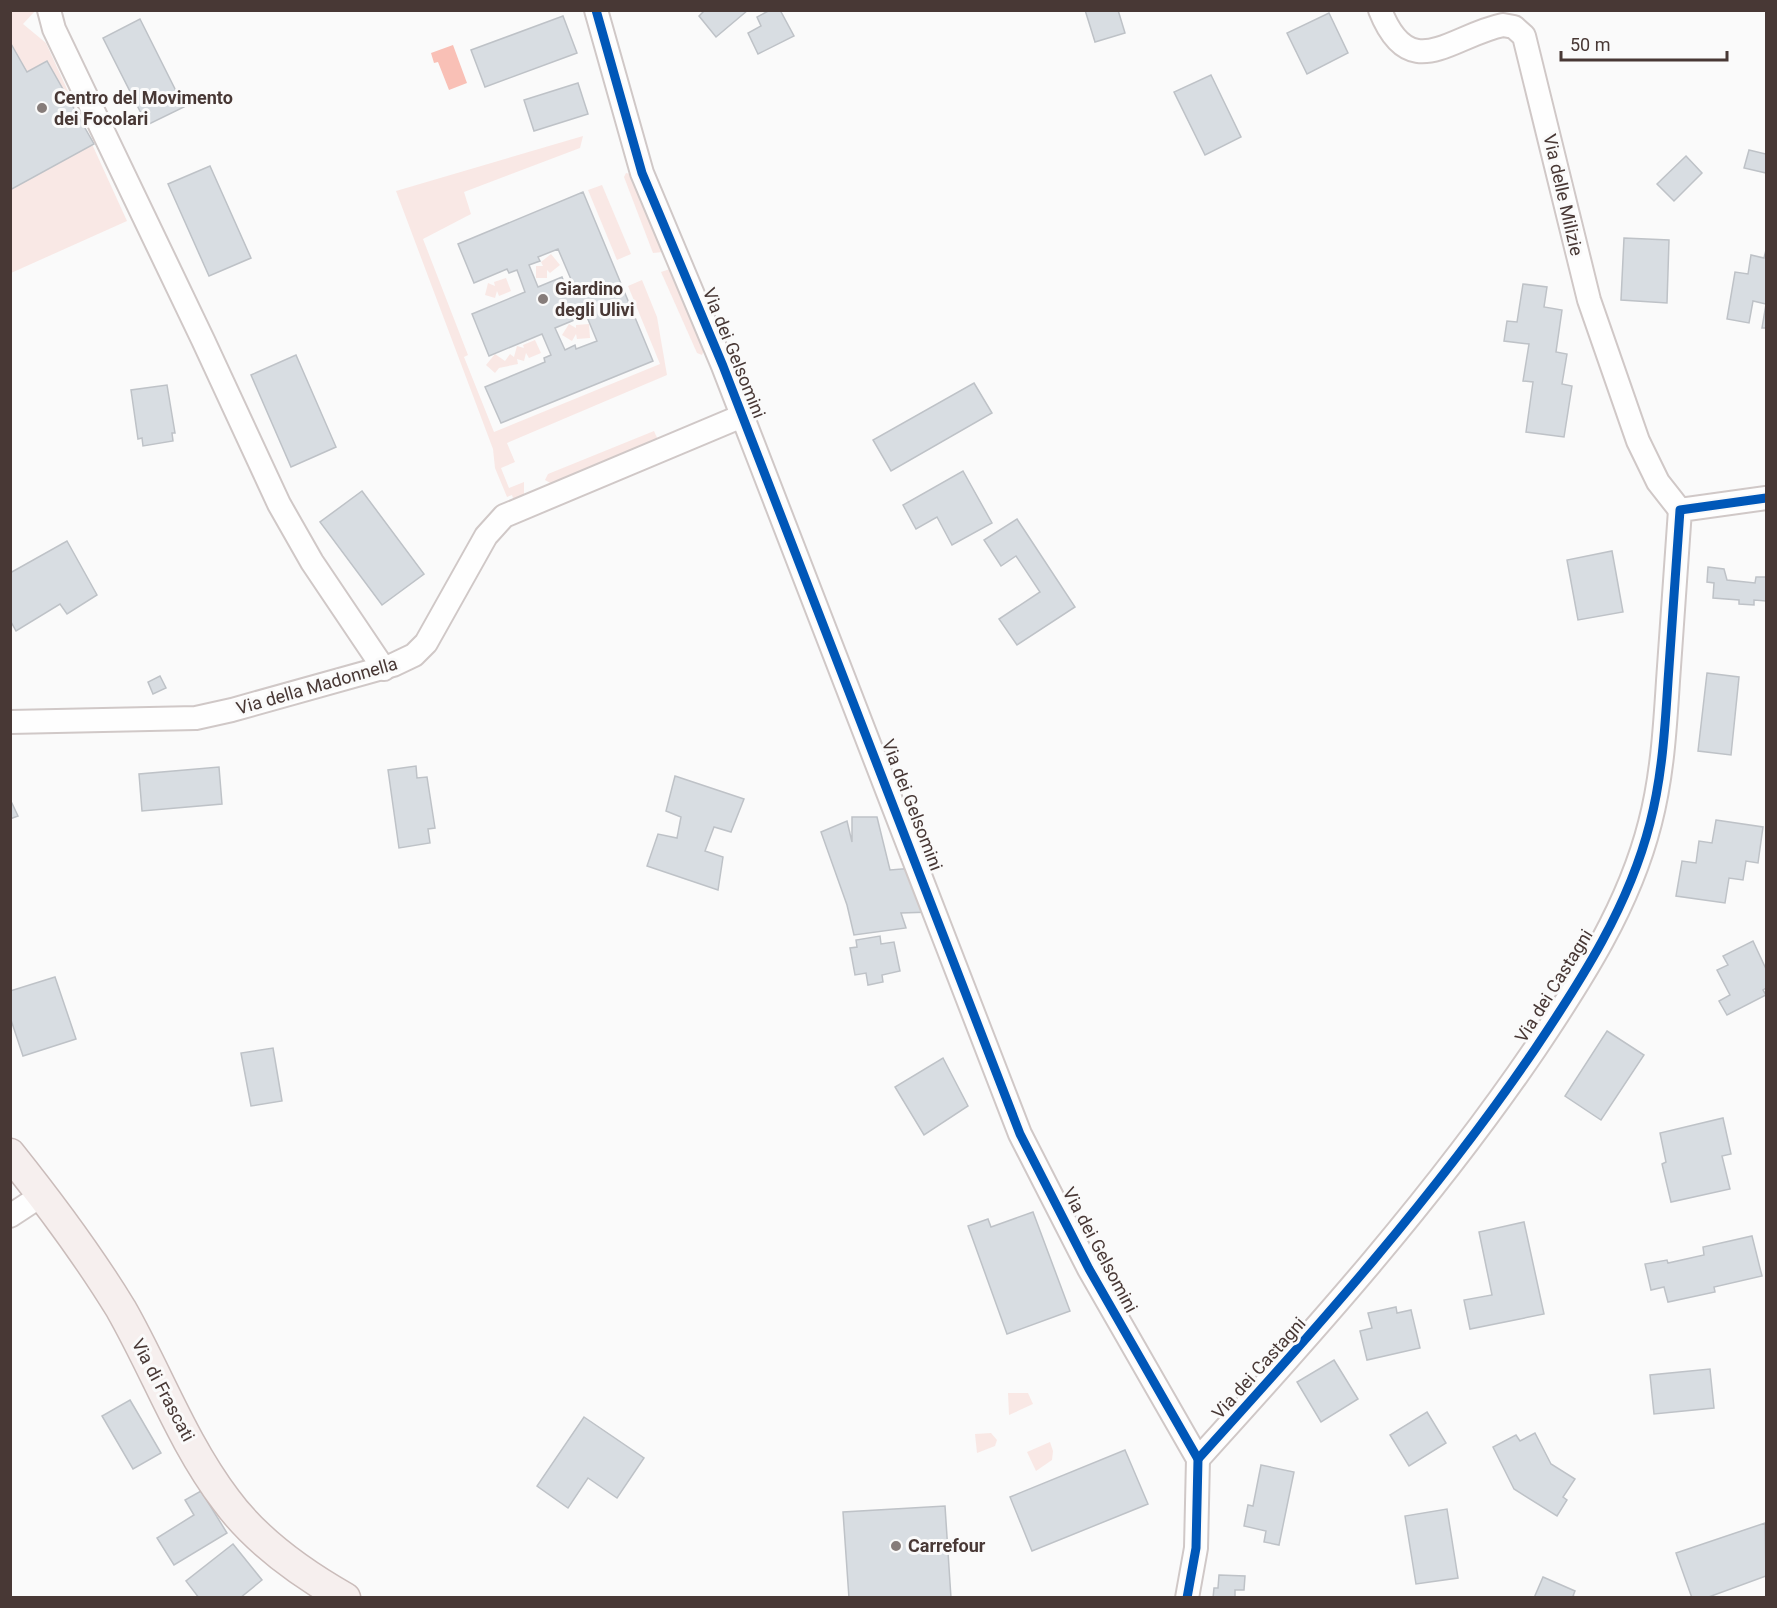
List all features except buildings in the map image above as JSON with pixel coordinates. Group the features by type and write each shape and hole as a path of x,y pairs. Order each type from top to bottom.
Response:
{"main road":[{"name":"Via di Frascati","path":"10,1154 42,1195 120,1309 202,1464 227,1502 257,1534 284,1557 345,1598"}],"street":[{"path":"48,10 54,29 203,339 279,504 312,562 384,669"},
{"name":"Via dei Gelsomini","path":"596,10 642,174 742,416 885,779 1020,1134 1089,1269 1198,1459"},
{"name":"Via delle Milizie","path":"1380,10 1394,39 1417,52 1435,50 1503,25 1514,27 1524,36 1589,300 1638,441 1658,482 1680,510"},
{"name":"Via della Madonnella","path":"10,722 196,717 232,710 384,669 414,655 436,627 486,536 504,516 742,416"},
{"path":"1680,510 1767,498"},
{"name":"Via dei Castagni","path":"1198,1459 1345,1296 1482,1125 1564,1006 1611,924 1637,864 1650,826 1659,780 1680,510"},
{"path":"10,1216 42,1195"},
{"path":"1187,1598 1196,1548 1198,1459"}],"shaded area":[{"path":"10,11 35,11 23,24 46,43 127,221 11,273"},
{"path":"453,45 467,83 449,90 438,62 434,63 431,53"},
{"path":"583,136 580,148 464,192 471,214 423,239 468,355 464,357 494,432 660,364 628,286 642,280 657,317 667,375 507,443 515,462 501,468 509,488 524,482 524,495 514,501 512,495 507,497 495,468 493,449 396,191"},
{"path":"626,173 631,174 663,252 653,253 624,177"},
{"path":"602,185 631,254 617,260 588,190"},
{"path":"551,254 560,265 550,273 547,270 547,278 536,278 536,266 543,266 541,262"},
{"path":"670,269 704,350 702,355 697,353 661,272"},
{"path":"506,278 511,291 499,296 497,291 495,298 485,295 488,283 495,286 494,282"},
{"path":"569,324 576,328 576,325 589,324 590,338 577,339 576,334 572,341 562,335"},
{"path":"535,340 541,353 529,358 526,353 524,361 517,359 518,364 499,368 495,373 486,365 495,354 505,361 510,354 514,357 517,346 524,348 523,345"},
{"path":"654,431 658,440 552,484 545,480 548,474"},
{"path":"1008,1393 1028,1393 1033,1404 1009,1415"},
{"path":"991,1433 997,1440 995,1446 977,1453 975,1434"},
{"path":"1050,1442 1053,1451 1052,1460 1036,1471 1027,1452"}],"cycle path":[{"path":"596,10 642,173 723,366 1020,1134 1089,1269 1198,1459 1196,1548 1187,1598"},
{"path":"1198,1459 1331,1310 1416,1209 1497,1103 1587,969 1630,883 1641,854 1654,806 1664,735 1680,510 1766,498"}],"place":[{"name":"Centro del Movimento dei Focolari","path":"42,108"},
{"name":"Giardino degli Ulivi","path":"543,299"},
{"name":"Carrefour","path":"896,1546"}]}
